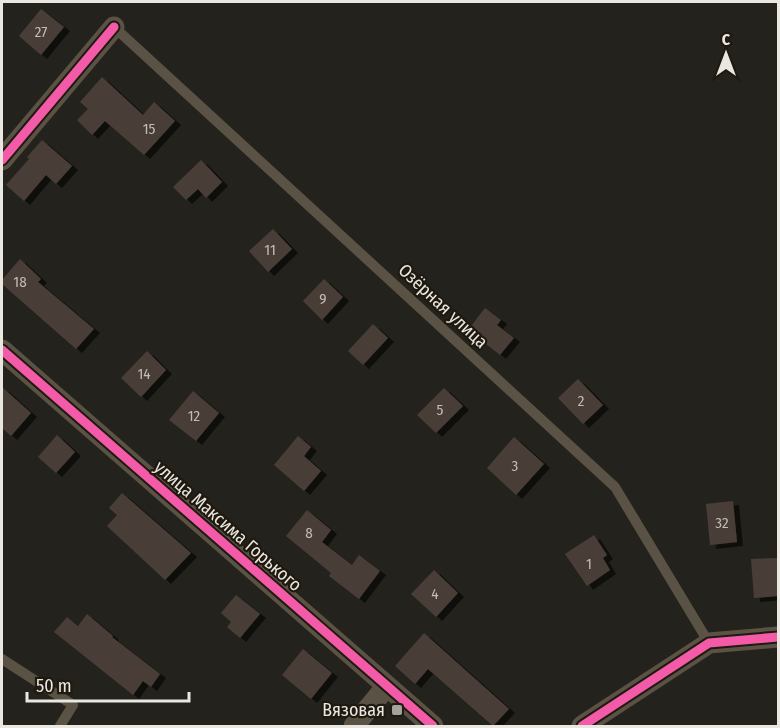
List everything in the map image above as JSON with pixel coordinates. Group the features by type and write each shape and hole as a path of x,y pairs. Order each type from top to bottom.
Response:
{"street":[{"path":"2,160 114,27"},
{"name":"улица Максима Горького","path":"2,350 433,726"},
{"path":"582,726 709,643 778,637"},
{"path":"354,726 386,687"}],"lane":[{"name":"Озёрная улица","path":"114,27 615,488 709,643"},
{"path":"2,659 73,705 60,726"}],"building":[{"path":"41,9 64,27 41,55 19,36"},
{"path":"102,77 143,115 154,102 175,121 144,155 105,121 92,135 77,120 88,109 80,102"},
{"path":"42,140 72,166 56,184 46,175 24,201 6,185"},
{"path":"201,160 222,182 206,198 198,189 186,200 173,187"},
{"path":"273,229 292,249 268,272 249,251"},
{"path":"20,259 41,279 38,282 94,329 76,349 2,284 2,280"},
{"path":"324,279 343,297 322,320 303,301"},
{"path":"485,308 501,320 497,325 514,338 500,355 468,330"},
{"path":"373,324 388,338 363,365 348,351"},
{"path":"147,351 166,370 141,397 121,378"},
{"path":"578,379 603,405 583,424 558,398"},
{"path":"2,387 31,413 11,436 2,428"},
{"path":"444,388 463,406 436,433 417,415"},
{"path":"193,391 219,413 196,441 169,420"},
{"path":"57,435 75,452 56,473 38,457"},
{"path":"298,436 311,447 304,456 321,471 304,491 274,465"},
{"path":"514,437 544,464 516,495 487,468"},
{"path":"122,493 191,553 165,580 107,526 117,515 109,508"},
{"path":"733,501 737,542 710,545 706,504"},
{"path":"307,510 331,530 322,542 352,565 359,555 380,571 359,599 329,576 331,573 286,536"},
{"path":"594,535 607,555 603,558 610,570 587,586 565,554"},
{"path":"778,558 778,596 754,598 751,559"},
{"path":"434,570 458,593 436,617 411,594"},
{"path":"236,595 260,614 240,638 227,627 231,622 221,613"},
{"path":"87,614 112,637 160,674 151,687 143,681 133,695 54,632 67,617 78,626"},
{"path":"424,633 509,709 493,726 428,669 415,684 395,666"},
{"path":"303,649 332,673 311,699 282,675"}],"cycle path":[{"path":"2,160 114,27"},
{"path":"2,350 433,726"},
{"path":"582,726 709,643 778,637"}],"place":[{"name":"Вязовая","path":"397,710"}]}
